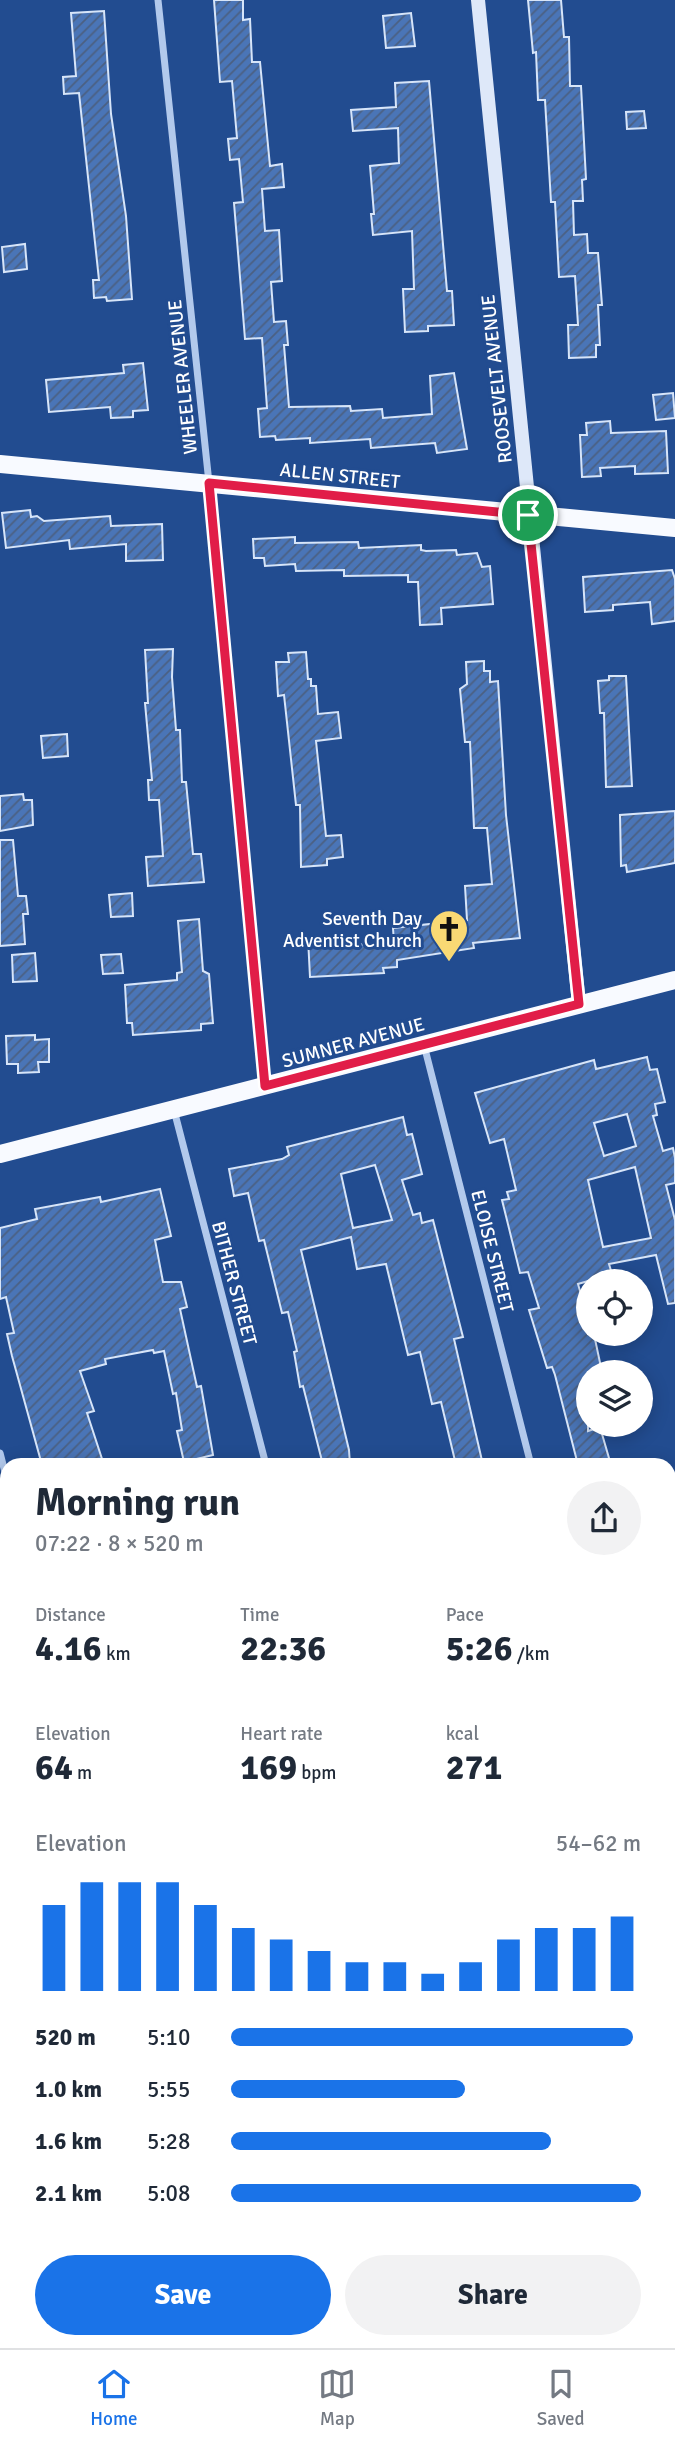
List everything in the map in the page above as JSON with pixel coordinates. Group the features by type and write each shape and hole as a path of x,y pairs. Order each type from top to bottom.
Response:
{"main road":[{"name":"ALLEN STREET","path":"0,464 675,528"},
{"name":"SUMNER AVENUE","path":"0,1154 675,980"}],"street":[{"name":"WHEELER AVENUE","path":"158,0 209,483 265,1086"},
{"name":"ROOSEVELT AVENUE","path":"478,0 579,1004"},
{"name":"ELOISE STREET","path":"424,1045 529,1458"},
{"name":"BITHER STREET","path":"174,1110 264,1458"}],"building":[{"path":"214,0 243,0 243,20 250,19 252,62 260,62 270,166 282,164 284,187 262,189 265,231 279,230 282,281 271,282 274,322 286,321 288,345 284,345 289,407 350,406 351,411 382,409 383,418 432,414 430,376 454,373 467,449 437,453 435,443 371,448 370,439 310,443 310,438 276,440 275,436 260,437 258,409 267,408 262,338 245,339 234,203 243,202 239,159 230,160 228,139 237,138 232,81 220,82"},
{"path":"528,0 561,0 564,37 569,37 570,86 581,86 586,179 582,180 583,201 573,201 574,235 587,234 588,253 598,253 602,305 598,305 600,345 596,345 596,357 569,358 568,325 578,325 575,276 559,277 545,100 538,100 536,52 533,53"},
{"path":"104,11 111,114 126,216 132,299 107,301 106,297 94,298 93,280 99,280 79,93 64,94 63,77 76,76 71,13"},
{"path":"411,13 415,46 386,48 383,16"},
{"path":"429,81 447,291 452,291 454,325 428,326 428,331 405,332 403,289 414,289 412,231 373,235 371,214 374,214 370,166 399,163 398,128 353,131 351,110 396,107 395,83"},
{"path":"644,111 646,128 627,129 626,112"},
{"path":"25,244 27,269 4,272 2,247"},
{"path":"143,363 148,410 133,411 133,417 111,418 110,407 49,412 46,380 124,373 123,365"},
{"path":"673,393 675,418 656,420 653,395"},
{"path":"610,421 611,433 666,431 668,473 635,474 635,466 600,468 601,476 582,477 580,435 587,435 586,423"},
{"path":"30,510 31,517 37,516 44,521 110,516 111,526 162,524 163,560 126,561 126,544 70,549 69,540 6,548 2,513"},
{"path":"295,537 295,543 358,542 359,548 421,545 421,550 426,551 456,550 457,555 477,553 482,567 490,566 493,604 441,608 442,624 420,625 418,582 408,582 408,575 344,576 344,570 296,571 295,564 265,566 264,558 254,558 253,539"},
{"path":"672,570 675,579 675,621 652,624 650,602 613,605 613,610 585,612 583,577"},
{"path":"173,649 172,677 176,730 180,730 182,782 186,782 193,854 201,854 204,882 148,886 146,857 163,856 159,800 149,800 148,780 152,780 145,703 148,703 145,650"},
{"path":"306,652 308,679 311,679 311,686 316,686 318,714 338,712 341,738 316,741 326,836 341,835 343,857 327,859 327,865 301,867 300,805 296,805 284,695 278,696 276,662 289,662 288,653"},
{"path":"484,661 484,671 490,671 490,682 498,681 506,815 520,938 473,943 474,948 397,960 397,967 383,968 384,973 310,977 308,938 329,937 330,946 394,943 393,928 467,920 465,886 492,884 487,828 474,828 470,742 465,742 460,689 467,684 466,662"},
{"path":"609,676 626,676 632,786 606,787 604,713 600,713 598,681 609,680"},
{"path":"67,734 68,756 43,758 41,736"},
{"path":"23,794 24,800 32,800 33,825 0,831 0,796"},
{"path":"675,811 675,863 627,872 626,865 621,866 620,815"},
{"path":"0,840 13,840 18,896 26,896 28,914 23,914 25,944 0,946"},
{"path":"132,893 133,916 111,917 109,895"},
{"path":"199,919 203,971 209,974 213,1023 201,1024 201,1030 133,1035 132,1023 127,1023 125,985 177,980 177,973 182,972 178,921"},
{"path":"35,953 37,981 13,982 12,955"},
{"path":"121,954 123,973 103,974 101,955"},
{"path":"35,1035 35,1040 49,1039 49,1062 38,1062 39,1072 18,1073 18,1064 7,1064 6,1036"},
{"path":"647,1057 650,1070 657,1069 665,1102 655,1104 657,1115 653,1116 663,1151 673,1148 675,1158 675,1183 666,1185 675,1220 675,1303 668,1304 656,1255 609,1264 610,1269 576,1269 576,1346 596,1346 599,1360 576,1360 576,1437 603,1437 609,1458 576,1458 555,1375 552,1367 547,1368 529,1310 539,1308 528,1272 520,1273 502,1200 509,1199 507,1192 516,1190 504,1139 490,1143 475,1093 594,1060 596,1069","holes":["627,1114 636,1146 604,1156 594,1123","635,1167 651,1238 603,1247 588,1180"]},
{"path":"403,1117 407,1135 412,1134 422,1174 402,1180 413,1215 420,1213 422,1223 433,1220 463,1337 454,1339 481,1458 454,1458 441,1402 432,1404 420,1352 408,1355 386,1264 357,1269 351,1237 301,1250 349,1450 350,1458 321,1458 303,1386 300,1387 294,1352 297,1351 288,1312 282,1313 264,1240 259,1241 248,1193 234,1196 229,1169 282,1159 289,1155 287,1147","holes":["375,1165 392,1220 353,1228 341,1174"]},
{"path":"160,1189 171,1236 155,1240 163,1282 181,1282 187,1307 180,1309 197,1387 201,1386 213,1455 183,1458 177,1431 182,1430 176,1393 173,1394 164,1351 154,1353 153,1350 105,1359 106,1364 80,1371 94,1411 87,1413 102,1458 40,1458 7,1334 14,1333 6,1297 0,1299 0,1228 37,1219 35,1209 100,1197 101,1202"}],"place":[{"name":"Seventh Day Adventist Church","path":"449,963"}],"route":[{"path":"209,483 528,515 579,1004 265,1086 209,483"}]}
